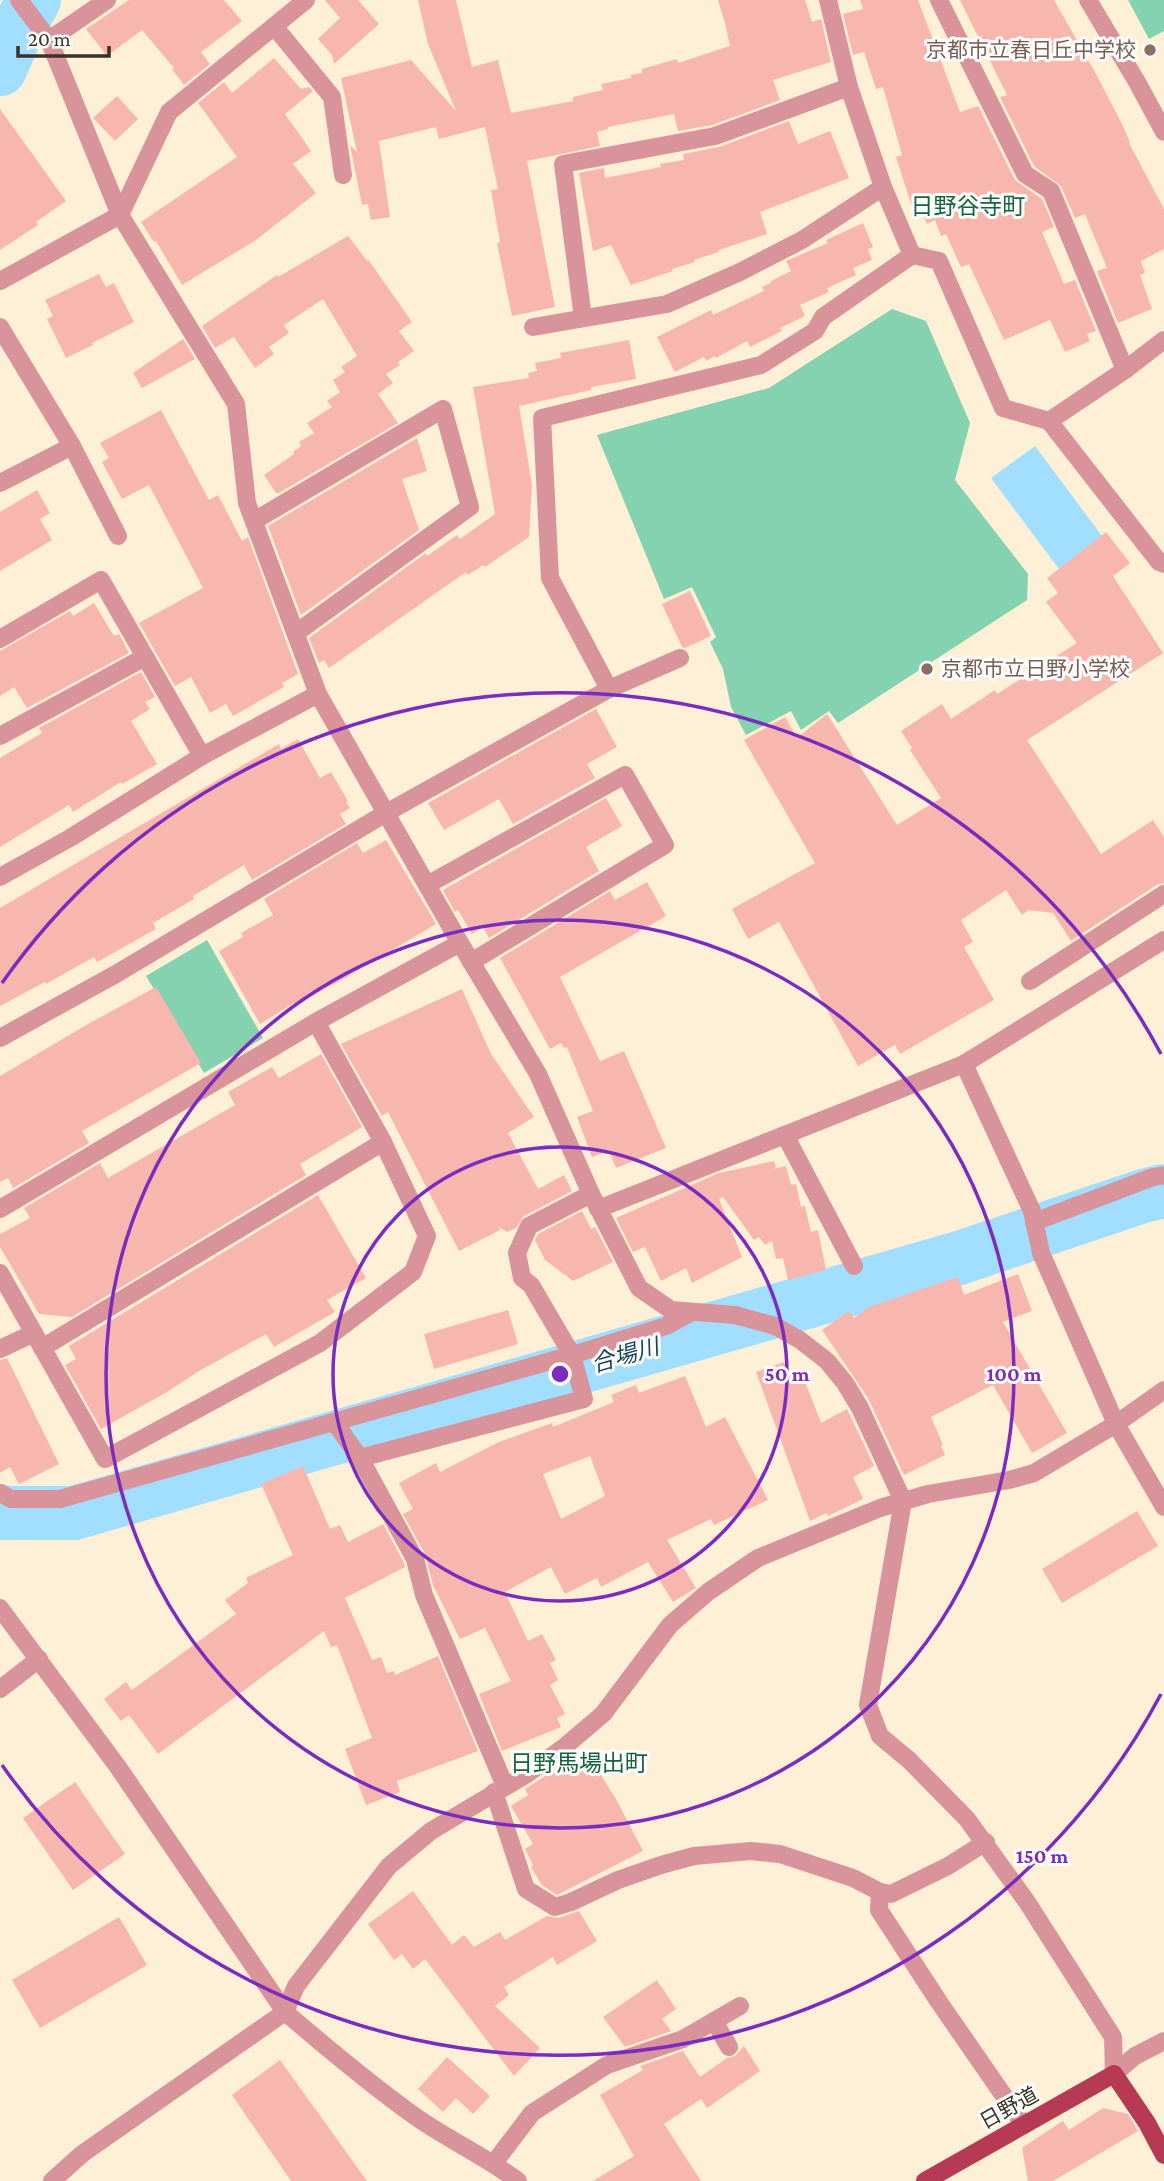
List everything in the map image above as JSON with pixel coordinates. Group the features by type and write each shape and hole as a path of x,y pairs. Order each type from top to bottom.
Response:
{"main road":[{"name":"日野道","path":"925,2181 1114,2074"},
{"path":"1114,2074 1147,2123 1164,2155"}],"street":[{"path":"19,0 49,40 120,215 236,404 247,503 318,694 538,1074 595,1201 639,1288 671,1310 735,1315 775,1326 800,1340 827,1361 860,1408 904,1502 868,1705 880,1736 909,1760 967,1819 1027,1902 1113,2037 1114,2074"},
{"path":"49,40 107,0"},
{"path":"0,281 120,215 169,112 306,0"},
{"path":"829,0 849,87 883,187 912,255"},
{"path":"939,0 1025,174 1051,191 1125,370"},
{"path":"1088,0 1164,132"},
{"path":"274,26 332,97 343,175"},
{"path":"583,318 563,164 715,136 849,87"},
{"path":"533,327 667,304 728,278 802,240 883,187"},
{"path":"609,689 550,578 541,418 761,365 815,331 822,317 912,255 939,261 1003,408 1049,421 1158,562 1164,564"},
{"path":"0,327 72,446 118,536"},
{"path":"1049,421 1164,340"},
{"path":"254,521 443,409 470,507 296,633"},
{"path":"0,483 72,446"},
{"path":"0,639 101,580 202,757"},
{"path":"0,736 145,657"},
{"path":"0,1038 116,974 386,813 609,689 680,658"},
{"path":"0,877 70,838 202,757 318,694"},
{"path":"427,885 625,775 665,845 471,962"},
{"path":"1030,981 1164,894"},
{"path":"355,1452 584,1399 574,1365 531,1285 522,1278 517,1253 529,1226 785,1135 964,1064 1164,940"},
{"path":"0,1209 316,1022 460,943"},
{"path":"0,1273 104,1459 320,1343 413,1272 427,1236 383,1142 316,1022"},
{"path":"964,1064 1032,1211 1039,1245 1116,1424 1164,1507"},
{"path":"785,1135 854,1266"},
{"path":"0,1349 38,1341 383,1142"},
{"path":"1035,1224 1128,1185 1164,1175"},
{"path":"0,1493 11,1499 60,1499 574,1365 690,1313"},
{"path":"52,2181 82,2154 285,2012 296,1986 389,1867 430,1831 527,1774 603,1714 670,1625 708,1592 758,1558 868,1513 928,1494 1034,1473 1116,1424 1164,1390"},
{"path":"337,1426 355,1452 415,1559 424,1595 500,1789 526,1889 555,1907 661,1865 694,1856 751,1851 780,1854 807,1862 891,1894 948,1866 986,1842"},
{"path":"0,1608 118,1767 285,2012 418,2118 494,2163 517,2181"},
{"path":"0,1689 39,1659"},
{"path":"880,1892 879,1910 1024,2125"},
{"path":"494,2163 532,2113 607,2065 683,2039 740,2006"},
{"path":"714,2021 729,2047"},
{"path":"1114,2074 1135,2056 1164,2041"}],"green space":[{"path":"1128,0 1164,0 1164,31 1149,39"},
{"path":"892,309 926,321 970,423 955,480 1028,574 1027,600 838,723 829,711 801,730 791,711 746,735 731,707 723,669 710,642 716,637 692,587 664,599 597,435 769,388"},
{"path":"207,940 263,1038 204,1073 146,976"}],"water":[{"path":"1035,446 1102,536 1059,569 991,478"}],"building":[{"path":"129,0 224,0 242,21 201,52 210,64 184,85 172,69 174,68 142,30 107,56 86,29"},
{"path":"325,0 358,0 379,24 334,64 332,55 318,39 340,18"},
{"path":"418,0 456,0 472,67 498,60 511,113 573,101 573,97 603,90 601,84 631,78 631,75 642,73 642,69 677,59 678,63 730,46 718,0 805,0 812,22 821,19 831,62 773,80 780,100 712,125 678,131 674,114 608,127 597,132 600,146 527,161 555,307 512,316 497,243 500,242 491,190 498,189 485,127 439,139 436,127 379,141 390,217 371,220 368,204 362,205 350,145 357,152 341,78 411,60 456,111 428,44"},
{"path":"860,0 918,0 960,112 978,106 1015,180 1042,199 1054,227 1042,232 1064,284 1075,280 1096,331 1087,334 1090,341 1065,352 1050,320 1004,340 969,264 961,267 946,234 941,236 935,220 927,224 918,205 912,207 896,157 902,155 883,87 876,89 864,52 853,55 843,14 863,9"},
{"path":"960,0 1054,0 1096,74 1164,209 1164,249 1141,261 1145,273 1140,275 1152,309 1118,323 1097,271 1107,268 1085,214 1075,218 1061,186 1034,166 1000,97 1007,95"},
{"path":"274,58 301,89 309,87 313,91 285,114 311,151 293,164 316,193 256,240 182,285 156,241 154,242 141,222 237,157 198,103 224,82 232,93"},
{"path":"117,96 138,119 115,141 93,118"},
{"path":"0,109 66,201 36,222 38,225 0,250"},
{"path":"789,121 798,144 830,131 849,178 760,212 767,234 631,285 611,245 593,251 579,173 604,168 605,178 661,167 660,164 684,160 683,154 719,147"},
{"path":"863,223 873,247 868,249 872,260 853,268 856,275 827,288 829,292 800,305 805,316 750,347 747,341 716,358 715,356 706,361 704,357 675,372 657,337 711,310 713,315 764,291 762,287 791,271 786,261 828,243 826,240"},
{"path":"348,236 368,262 367,258 412,322 399,331 414,351 386,374 393,383 378,394 398,423 277,494 264,475 294,454 301,446 299,442 314,433 307,423 332,407 327,401 340,392 333,380 345,372 341,367 357,356 323,299 284,325 289,333 269,347 274,354 255,368 234,337 215,348 202,326 277,275 278,277"},
{"path":"99,274 106,287 114,283 134,322 66,358 47,319 53,316 45,300"},
{"path":"183,339 195,359 142,388 133,373"},
{"path":"629,340 636,379 591,387 591,390 519,406 532,485 529,537 485,567 483,565 468,575 466,572 329,668 324,660 319,663 309,638 426,553 427,556 457,535 460,539 495,514 473,387 529,378 528,373 537,371 535,363 561,358 560,353"},
{"path":"161,410 209,500 218,495 242,541 248,537 298,674 282,683 284,687 233,716 226,704 210,713 191,677 175,686 139,623 203,588 149,485 122,499 102,462 109,458 100,443"},
{"path":"417,438 427,471 402,479 419,530 301,615 268,526"},
{"path":"37,490 50,513 40,519 52,540 0,571 0,512"},
{"path":"1106,532 1130,563 1113,576 1163,653 1027,740 1101,854 1153,820 1164,837 1164,883 1158,884 1071,941 1053,913 1029,910 1022,915 1006,890 961,920 973,942 964,947 994,1000 900,1054 895,1045 858,1066 779,922 748,939 732,909 815,863 744,740 785,717 797,738 827,714 897,825 941,798 901,731 942,704 951,719 995,690 997,694 1077,643 1046,602 1058,593 1047,578"},
{"path":"690,591 711,636 685,648 682,647 662,604"},
{"path":"94,603 114,636 119,634 129,653 27,708 14,687 0,696 0,651 70,611 73,616"},
{"path":"141,672 155,697 145,702 150,709 131,721 157,764 122,784 121,782 73,812 69,805 0,847 0,758 42,733 39,728"},
{"path":"596,709 617,747 587,764 595,778 513,824 499,799 444,830 428,803"},
{"path":"298,739 320,778 331,772 348,801 346,802 350,808 340,814 346,824 252,880 244,865 153,923 156,929 97,962 94,957 0,1006 0,908 279,744 281,749"},
{"path":"606,798 622,826 586,847 599,871 489,938 483,927 472,934 443,890"},
{"path":"386,840 436,924 347,977 295,1005 294,1003 260,1024 219,951 243,937 241,933 273,915 264,899 357,843 363,853"},
{"path":"647,882 666,916 560,977 600,1061 624,1051 666,1148 616,1168 609,1151 592,1157 577,1117 593,1111 567,1047 564,1048 561,1043 550,1049 500,958 610,891 615,900"},
{"path":"156,987 201,1063 82,1131 89,1143 13,1188 8,1178 0,1182 0,1076"},
{"path":"462,989 491,1054 534,1117 508,1133 538,1189 564,1175 572,1191 524,1216 516,1228 507,1232 499,1227 500,1230 459,1251 388,1112 382,1116 341,1044"},
{"path":"321,1054 362,1127 300,1164 306,1175 72,1317 39,1314 0,1247 0,1234 30,1218 24,1208 100,1163 108,1178 235,1105 228,1092 272,1067 279,1078"},
{"path":"774,1161 776,1167 773,1169 786,1166 791,1185 796,1184 801,1207 805,1206 811,1232 818,1230 826,1270 788,1280 783,1258 776,1259 772,1241 765,1245 759,1237 754,1240 723,1197 719,1199 742,1257 692,1283 686,1268 661,1281 645,1247 633,1252 616,1218 719,1173"},
{"path":"318,1195 366,1278 327,1300 335,1312 274,1347 266,1334 101,1429 65,1365 76,1359 69,1346"},
{"path":"582,1211 591,1229 595,1227 613,1262 573,1281 545,1260 535,1240 538,1234"},
{"path":"1018,1274 1032,1311 1003,1322 1067,1433 1032,1453 993,1385 931,1417 945,1455 904,1475 868,1398 822,1330 849,1311 854,1318 869,1307 958,1277 964,1295"},
{"path":"508,1310 518,1344 434,1369 424,1334"},
{"path":"7,1358 59,1464 19,1484 10,1467 0,1473 0,1360"},
{"path":"784,1362 790,1378 802,1374 821,1423 847,1409 874,1466 853,1477 863,1499 828,1516 826,1513 810,1521 756,1372"},
{"path":"685,1376 706,1427 725,1417 768,1500 714,1525 711,1519 667,1540 696,1588 673,1602 648,1562 601,1587 597,1578 565,1594 551,1567 505,1592 528,1641 542,1634 556,1660 550,1663 558,1680 550,1685 565,1714 557,1718 561,1727 502,1751 479,1694 511,1681 485,1628 460,1639 433,1585 425,1554 403,1514 413,1509 399,1483 436,1463 440,1472 499,1442 552,1423 553,1427 614,1402 611,1395 636,1385 639,1393","holes":["590,1456 605,1496 561,1519 543,1474"]},
{"path":"303,1466 330,1529 340,1525 348,1542 383,1524 404,1563 405,1567 345,1598 372,1660 381,1657 387,1673 394,1671 395,1675 438,1656 478,1751 397,1781 400,1792 366,1805 345,1749 372,1738 337,1645 331,1647 324,1631 158,1754 129,1715 121,1721 104,1699 126,1682 132,1690 236,1614 225,1600 248,1583 246,1578 293,1555 261,1484"},
{"path":"1137,1511 1158,1546 1062,1603 1042,1569"},
{"path":"575,1757 584,1772 595,1766 643,1851 557,1895 542,1885 531,1867 533,1865 525,1849 533,1844 511,1806 528,1795 525,1789"},
{"path":"75,1782 125,1854 73,1890 23,1818"},
{"path":"413,1891 452,1945 464,1935 474,1947 500,1932 505,1940 547,1916 558,1918 579,1911 597,1941 557,1965 553,1957 504,1987 509,1995 495,2006 540,2048 514,2076 425,1959 413,1969 402,1954 394,1960 368,1924"},
{"path":"119,1917 147,1965 40,2028 12,1980"},
{"path":"657,1980 676,2009 662,2019 671,2031 625,2047 603,2017"},
{"path":"744,2046 760,2071 707,2108 701,2099 664,2124 701,2181 593,2181 634,2156 600,2095 643,2070 640,2066 683,2051 700,2077 727,2058 735,2056"},
{"path":"447,2057 490,2096 473,2114 456,2098 443,2112 418,2089"},
{"path":"280,2060 367,2181 291,2181 232,2095"},
{"path":"1103,2108 1128,2114 1138,2131 1053,2181 1028,2181 1022,2148 1063,2121 1069,2130"}],"waterway":[{"path":"0,69 34,0"},
{"name":"合場川","path":"0,1511 74,1513 959,1258 1164,1191"}],"place":[{"name":"京都市立春日丘中学校","path":"1150,50"},
{"name":"京都市立日野小学校","path":"927,669"}],"district":[{"name":"日野谷寺町","path":"968,206"},
{"name":"日野馬場出町","path":"579,1763"}]}
